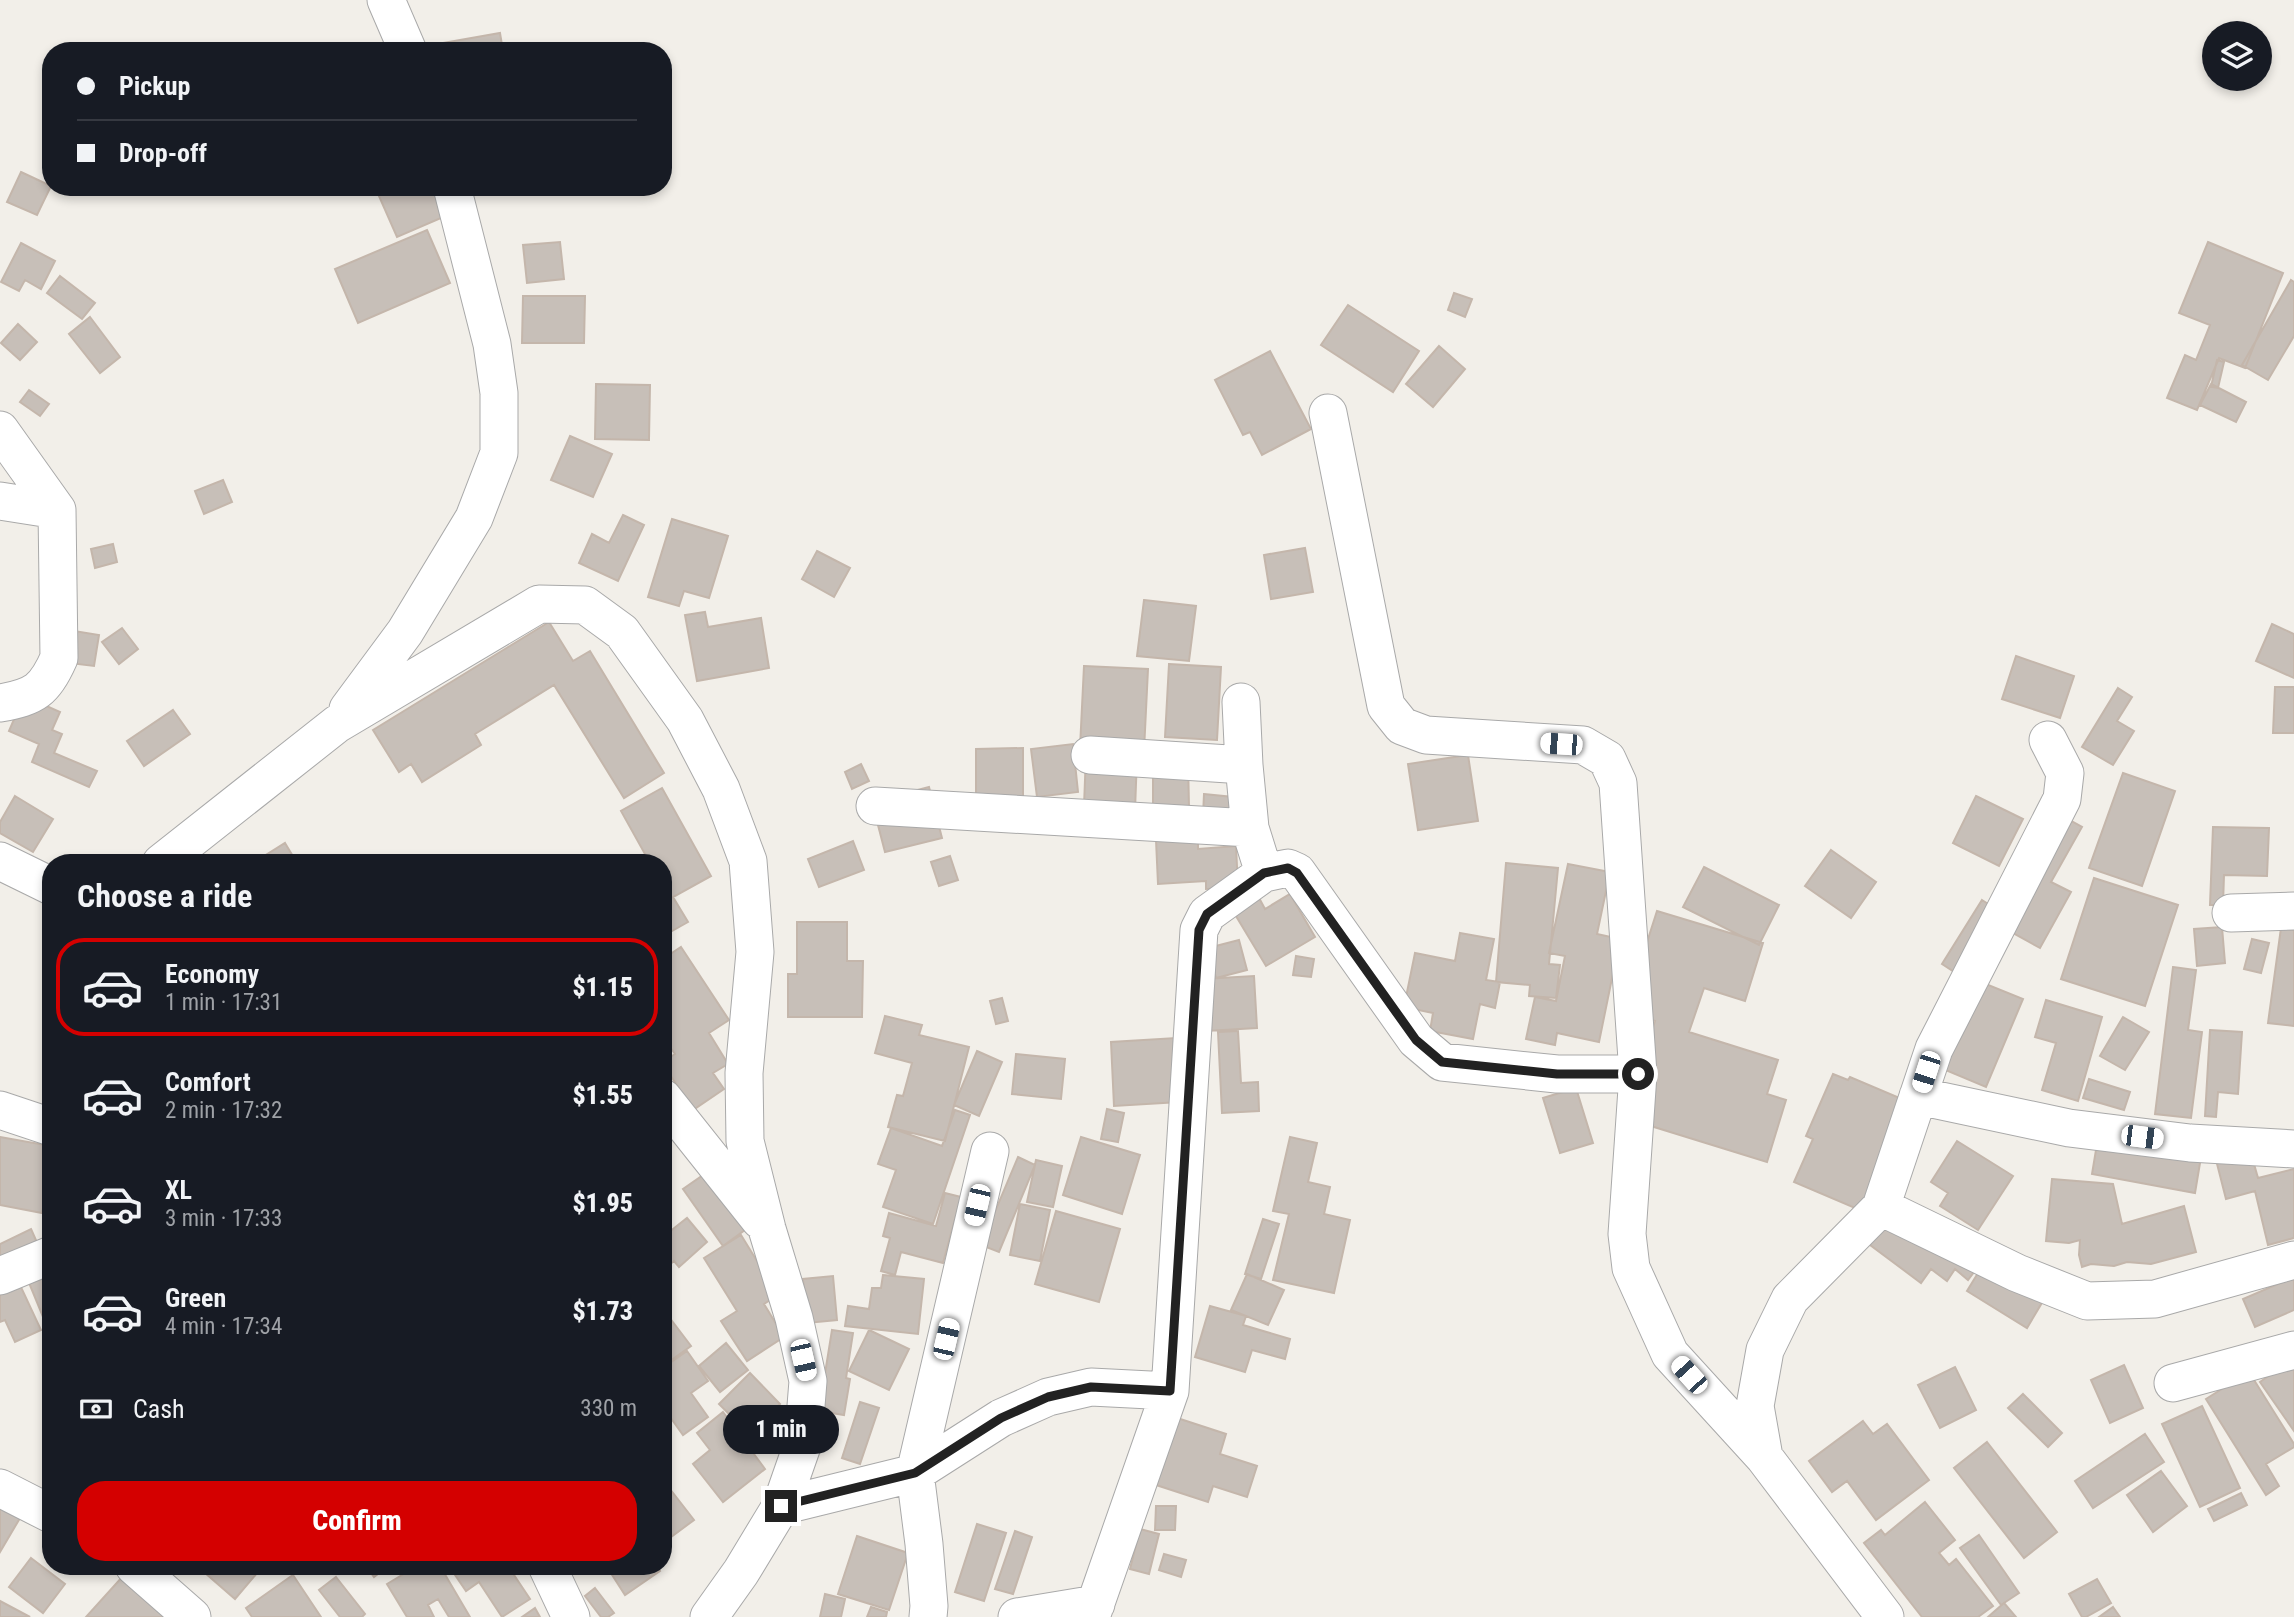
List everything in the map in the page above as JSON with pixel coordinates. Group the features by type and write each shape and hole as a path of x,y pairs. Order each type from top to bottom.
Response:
{"street":[{"path":"386,0 404,42"},
{"path":"337,724 405,632 474,518 499,453 499,393 492,344 454,196"},
{"path":"1328,413 1386,706 1402,726 1426,735 1583,746 1607,759 1618,783 1638,1074 1627,1234 1631,1268 1670,1354 1764,1457 1885,1617"},
{"path":"0,430 57,510 59,658 51,677 40,691 20,700 0,703"},
{"path":"0,501 57,510"},
{"path":"172,854 337,724 539,604 585,605 622,632 685,720 721,789 748,861 755,952 744,1073 745,1142 767,1229 794,1318 808,1381 803,1443 781,1506 741,1572 709,1617"},
{"path":"1241,702 1250,828 1264,873"},
{"path":"1764,1457 1755,1406 1765,1350 1790,1299 1881,1208 1934,1049 2062,799 2065,773 2048,740"},
{"path":"1090,755 1244,765"},
{"path":"875,806 1250,828"},
{"path":"0,861 42,882"},
{"path":"1017,1617 1093,1611 1170,1391 1199,930 1207,914 1264,873 1288,868 1297,873 1416,1040 1442,1062 1557,1074 1638,1074"},
{"path":"2231,913 2294,911"},
{"path":"1918,1096 2069,1128 2190,1143 2294,1149"},
{"path":"672,1109 767,1229"},
{"path":"0,1110 42,1124"},
{"path":"928,1617 924,1544 915,1473 990,1151"},
{"path":"1881,1208 2017,1273 2087,1301 2155,1298 2294,1260"},
{"path":"0,1276 42,1259"},
{"path":"2174,1383 2294,1350"},
{"path":"781,1506 915,1473 1001,1418 1048,1397 1091,1387 1170,1391"},
{"path":"0,1488 42,1509"},
{"path":"144,1575 192,1617"},
{"path":"551,1575 571,1617"}],"building":[{"path":"500,33 502,42 448,42"},
{"path":"21,172 42,182 42,196 46,196 37,215 7,202"},
{"path":"379,196 440,196 448,215 397,237"},
{"path":"427,230 450,283 358,323 335,269"},
{"path":"560,242 564,279 527,283 523,245"},
{"path":"2208,242 2283,273 2245,368 2219,358 2197,410 2167,398 2185,355 2196,360 2210,325 2179,313"},
{"path":"21,243 55,261 41,289 25,280 19,291 1,282"},
{"path":"60,276 95,303 82,319 47,293"},
{"path":"2291,280 2294,282 2294,336 2268,380 2242,365"},
{"path":"1454,293 1472,299 1465,317 1448,310"},
{"path":"523,296 585,296 584,343 522,343"},
{"path":"1348,305 1419,351 1393,392 1321,345"},
{"path":"90,317 120,357 100,373 69,334"},
{"path":"18,324 37,342 20,360 1,343"},
{"path":"1439,346 1465,369 1433,407 1406,384"},
{"path":"1270,351 1311,429 1262,455 1250,432 1243,435 1215,380"},
{"path":"2217,360 2224,362 2218,388 2211,387"},
{"path":"596,384 650,385 649,440 595,439"},
{"path":"2211,384 2246,402 2236,422 2200,405"},
{"path":"29,390 49,404 40,416 20,402"},
{"path":"570,436 612,454 593,497 551,480"},
{"path":"223,480 232,502 204,514 195,491"},
{"path":"623,515 644,525 618,581 579,563 592,534 609,543"},
{"path":"672,519 728,536 709,598 684,591 679,606 648,597"},
{"path":"113,544 117,562 95,568 91,549"},
{"path":"1305,548 1313,592 1271,599 1264,555"},
{"path":"817,551 850,568 834,597 802,579"},
{"path":"1144,600 1196,606 1189,661 1137,656"},
{"path":"705,612 708,627 761,618 769,668 697,681 685,615"},
{"path":"549,622 573,661 590,651 664,773 624,798 554,685 475,734 481,745 422,782 411,764 399,772 373,730"},
{"path":"2272,624 2294,634 2294,678 2256,661"},
{"path":"122,628 138,649 119,664 102,642"},
{"path":"74,631 99,635 94,666 69,663"},
{"path":"2016,656 2074,676 2060,718 2002,699"},
{"path":"1169,664 1221,667 1217,740 1165,737"},
{"path":"1084,666 1148,669 1144,751 1080,748"},
{"path":"2275,687 2294,687 2294,733 2273,733"},
{"path":"2118,688 2132,697 2117,721 2134,731 2113,765 2082,747"},
{"path":"24,696 60,712 52,730 62,734 54,753 97,771 89,787 32,762 39,744 9,731"},
{"path":"173,710 190,734 144,766 127,741"},
{"path":"1073,744 1078,792 1037,797 1031,749"},
{"path":"1023,748 1023,803 976,804 976,749"},
{"path":"1086,754 1137,756 1135,811 1084,806"},
{"path":"1468,755 1478,821 1418,830 1408,764"},
{"path":"1188,761 1189,807 1153,808 1153,762"},
{"path":"861,764 869,781 852,789 845,772"},
{"path":"2123,773 2175,791 2142,886 2089,868"},
{"path":"929,787 942,838 885,852 872,802"},
{"path":"662,788 711,876 673,897 688,922 672,931 672,854 645,854 621,811"},
{"path":"1204,794 1233,797 1232,818 1203,816"},
{"path":"15,796 53,819 33,852 0,833 0,822"},
{"path":"1976,796 2023,819 1999,866 1953,843"},
{"path":"2057,813 2082,827 2051,882 2071,892 2040,948 1995,923"},
{"path":"2213,827 2269,828 2267,876 2224,875 2223,905 2210,905"},
{"path":"1198,838 1198,849 1236,846 1238,887 1206,889 1206,881 1158,884 1156,840"},
{"path":"853,841 864,870 819,887 808,859"},
{"path":"285,843 292,854 267,854"},
{"path":"1831,850 1876,882 1851,918 1805,886"},
{"path":"950,856 958,880 939,886 931,862"},
{"path":"1506,863 1558,868 1549,964 1560,965 1556,998 1529,996 1530,985 1496,982"},
{"path":"1568,864 1610,872 1597,934 1620,939 1599,1042 1557,1033 1555,1045 1526,1039 1535,997 1556,1001 1565,956 1549,953"},
{"path":"1704,867 1779,905 1759,945 1683,907"},
{"path":"2094,878 2178,905 2145,1006 2061,979"},
{"path":"1290,894 1315,937 1266,966 1233,911 1258,896 1265,909"},
{"path":"1982,900 1999,911 1959,975 1942,964"},
{"path":"1657,911 1763,943 1745,1001 1704,988 1689,1032 1778,1060 1767,1094 1786,1100 1767,1162 1625,1118 1655,1021 1625,1011"},
{"path":"797,922 847,922 847,961 863,961 862,1017 788,1017 788,974 797,974"},
{"path":"2222,927 2225,963 2197,966 2194,929"},
{"path":"2281,928 2294,930 2294,1026 2268,1023"},
{"path":"1460,933 1494,939 1486,980 1500,982 1495,1008 1480,1004 1473,1039 1430,1031 1433,1013 1404,1007 1415,953 1455,961"},
{"path":"2252,939 2269,943 2261,973 2244,969"},
{"path":"1239,940 1247,970 1216,978 1208,948"},
{"path":"681,947 729,1020 709,1033 728,1064 713,1073 724,1089 693,1110 672,1078 672,1056 675,1054 672,1050 672,953"},
{"path":"1296,956 1314,959 1311,977 1293,975"},
{"path":"2173,967 2196,970 2188,1030 2202,1032 2191,1118 2155,1114"},
{"path":"1961,974 2023,999 1986,1087 1924,1061"},
{"path":"1254,976 1257,1028 1206,1031 1203,979"},
{"path":"1002,998 1008,1021 996,1024 990,1001"},
{"path":"2046,1000 2102,1017 2078,1101 2042,1090 2056,1043 2035,1037"},
{"path":"885,1016 922,1025 919,1035 969,1047 945,1141 888,1127 897,1095 903,1096 912,1063 875,1053"},
{"path":"2123,1017 2149,1032 2125,1070 2100,1056"},
{"path":"2210,1030 2242,1032 2238,1094 2218,1092 2216,1117 2205,1116"},
{"path":"1238,1031 1241,1083 1258,1082 1259,1111 1222,1113 1218,1032"},
{"path":"1176,1038 1179,1102 1114,1106 1111,1042"},
{"path":"977,1051 1002,1062 979,1116 954,1105"},
{"path":"1016,1054 1065,1059 1061,1099 1012,1094"},
{"path":"1833,1074 1848,1080 1850,1077 1909,1102 1862,1211 1794,1182 1813,1139 1806,1136"},
{"path":"2089,1079 2130,1092 2124,1110 2083,1098"},
{"path":"1576,1088 1593,1143 1560,1153 1543,1098"},
{"path":"1107,1109 1124,1113 1118,1142 1101,1139"},
{"path":"955,1110 970,1115 933,1224 883,1207 896,1170 878,1164 891,1128 942,1146"},
{"path":"2100,1126 2203,1145 2195,1193 2092,1174"},
{"path":"0,1137 42,1144 42,1213 0,1205"},
{"path":"1081,1137 1140,1155 1122,1214 1063,1195"},
{"path":"1290,1137 1317,1143 1308,1182 1330,1187 1324,1214 1350,1220 1334,1293 1273,1280 1289,1214 1273,1211"},
{"path":"1957,1141 2013,1176 1978,1230 1940,1206 1948,1193 1931,1182"},
{"path":"2248,1143 2258,1178 2294,1169 2294,1238 2268,1245 2255,1191 2226,1199 2214,1152"},
{"path":"1018,1157 1035,1165 999,1252 981,1245"},
{"path":"1036,1160 1062,1166 1053,1207 1027,1202"},
{"path":"709,1171 749,1227 723,1246 683,1189"},
{"path":"2052,1179 2113,1184 2122,1224 2184,1206 2196,1252 2151,1264 2127,1262 2114,1266 2091,1264 2082,1267 2079,1255 2080,1240 2069,1243 2046,1241"},
{"path":"1886,1192 1980,1264 1968,1280 1955,1269 1947,1281 1931,1269 1921,1283 1854,1233"},
{"path":"945,1193 961,1197 943,1263 901,1252 895,1275 881,1271 890,1238 883,1236 889,1213 936,1226"},
{"path":"1020,1204 1050,1210 1040,1261 1010,1255"},
{"path":"1056,1211 1120,1229 1099,1302 1035,1284"},
{"path":"687,1218 707,1242 679,1267 674,1261 672,1263 672,1230"},
{"path":"1263,1219 1279,1224 1261,1279 1245,1274"},
{"path":"31,1229 42,1254 42,1256 13,1270 41,1330 15,1342 5,1320 0,1322 0,1244"},
{"path":"741,1235 778,1295 764,1304 784,1337 747,1361 721,1321 737,1311 704,1258"},
{"path":"1986,1260 2046,1296 2027,1328 1967,1291"},
{"path":"42,1272 42,1314 27,1278"},
{"path":"1247,1274 1284,1290 1268,1325 1231,1310"},
{"path":"883,1275 924,1279 918,1334 845,1326 848,1306 869,1309 872,1288 881,1288"},
{"path":"833,1276 837,1320 807,1323 803,1279"},
{"path":"2294,1277 2294,1310 2255,1327 2243,1299"},
{"path":"1210,1306 1246,1316 1243,1325 1290,1339 1285,1359 1252,1350 1245,1372 1195,1357"},
{"path":"672,1321 691,1346 672,1360"},
{"path":"832,1330 853,1333 844,1415 819,1411"},
{"path":"869,1330 909,1349 889,1390 849,1371"},
{"path":"726,1343 748,1370 720,1392 699,1366"},
{"path":"687,1351 708,1381 691,1393 708,1417 683,1435 672,1420 672,1362"},
{"path":"2294,1358 2294,1431 2260,1382"},
{"path":"2124,1365 2143,1408 2110,1423 2091,1380"},
{"path":"1955,1367 1976,1410 1940,1428 1918,1385"},
{"path":"2249,1372 2294,1444 2294,1447 2266,1464 2279,1486 2266,1495 2206,1399"},
{"path":"750,1373 780,1404 749,1434 719,1404"},
{"path":"2023,1394 2062,1433 2048,1447 2008,1408"},
{"path":"860,1402 879,1408 860,1464 842,1458"},
{"path":"2202,1406 2240,1488 2200,1507 2162,1424"},
{"path":"723,1412 765,1469 723,1502 693,1464 710,1450 697,1433"},
{"path":"1168,1415 1226,1434 1220,1454 1257,1466 1247,1497 1213,1486 1208,1502 1147,1482"},
{"path":"1863,1421 1873,1434 1887,1424 1929,1480 1876,1520 1847,1481 1832,1492 1809,1461"},
{"path":"2145,1434 2164,1462 2093,1508 2075,1481"},
{"path":"1987,1442 2057,1532 2024,1558 1954,1468"},
{"path":"2161,1471 2187,1506 2153,1532 2127,1495"},
{"path":"672,1492 694,1520 672,1536"},
{"path":"2241,1493 2247,1505 2214,1521 2208,1509"},
{"path":"0,1499 23,1513 0,1552"},
{"path":"1925,1502 1955,1540 1939,1553 1949,1565 1956,1559 1993,1606 1978,1617 1922,1617 1864,1543 1881,1530 1885,1535"},
{"path":"1156,1506 1176,1506 1175,1530 1155,1530"},
{"path":"977,1524 1006,1533 984,1601 955,1592"},
{"path":"1140,1529 1159,1534 1149,1574 1130,1569"},
{"path":"1015,1531 1032,1537 1013,1594 995,1589"},
{"path":"1979,1535 2019,1593 2001,1605 1960,1548"},
{"path":"857,1536 908,1553 889,1610 838,1594"},
{"path":"1164,1554 1186,1560 1181,1577 1159,1570"},
{"path":"31,1558 42,1566 42,1575 53,1575 65,1584 43,1613 9,1587"},
{"path":"124,1575 170,1617 86,1617"},
{"path":"207,1575 255,1575 235,1599"},
{"path":"293,1575 321,1617 252,1617 246,1608"},
{"path":"402,1575 445,1575 470,1617 449,1617 438,1599 428,1605 434,1617 407,1617 387,1584"},
{"path":"455,1575 514,1575 530,1599 502,1617 479,1582 466,1591"},
{"path":"612,1575 654,1575 625,1595"},
{"path":"336,1577 365,1614 362,1617 340,1617 319,1590"},
{"path":"2097,1579 2111,1603 2082,1617 2069,1594"},
{"path":"595,1588 614,1613 608,1617 601,1617 585,1596"},
{"path":"825,1594 845,1599 841,1617 820,1617"},
{"path":"0,1601 30,1617 0,1617"},
{"path":"2004,1603 2016,1617 1988,1617"},
{"path":"871,1607 887,1612 886,1617 867,1617"},
{"path":"2113,1607 2120,1617 2099,1617"},
{"path":"535,1608 540,1617 522,1617"}],"route":[{"path":"781,1506 915,1473 1001,1418 1048,1397 1091,1387 1170,1391 1199,930 1207,914 1264,873 1288,868 1302,878 1416,1040 1442,1062 1557,1074 1638,1074"}]}
